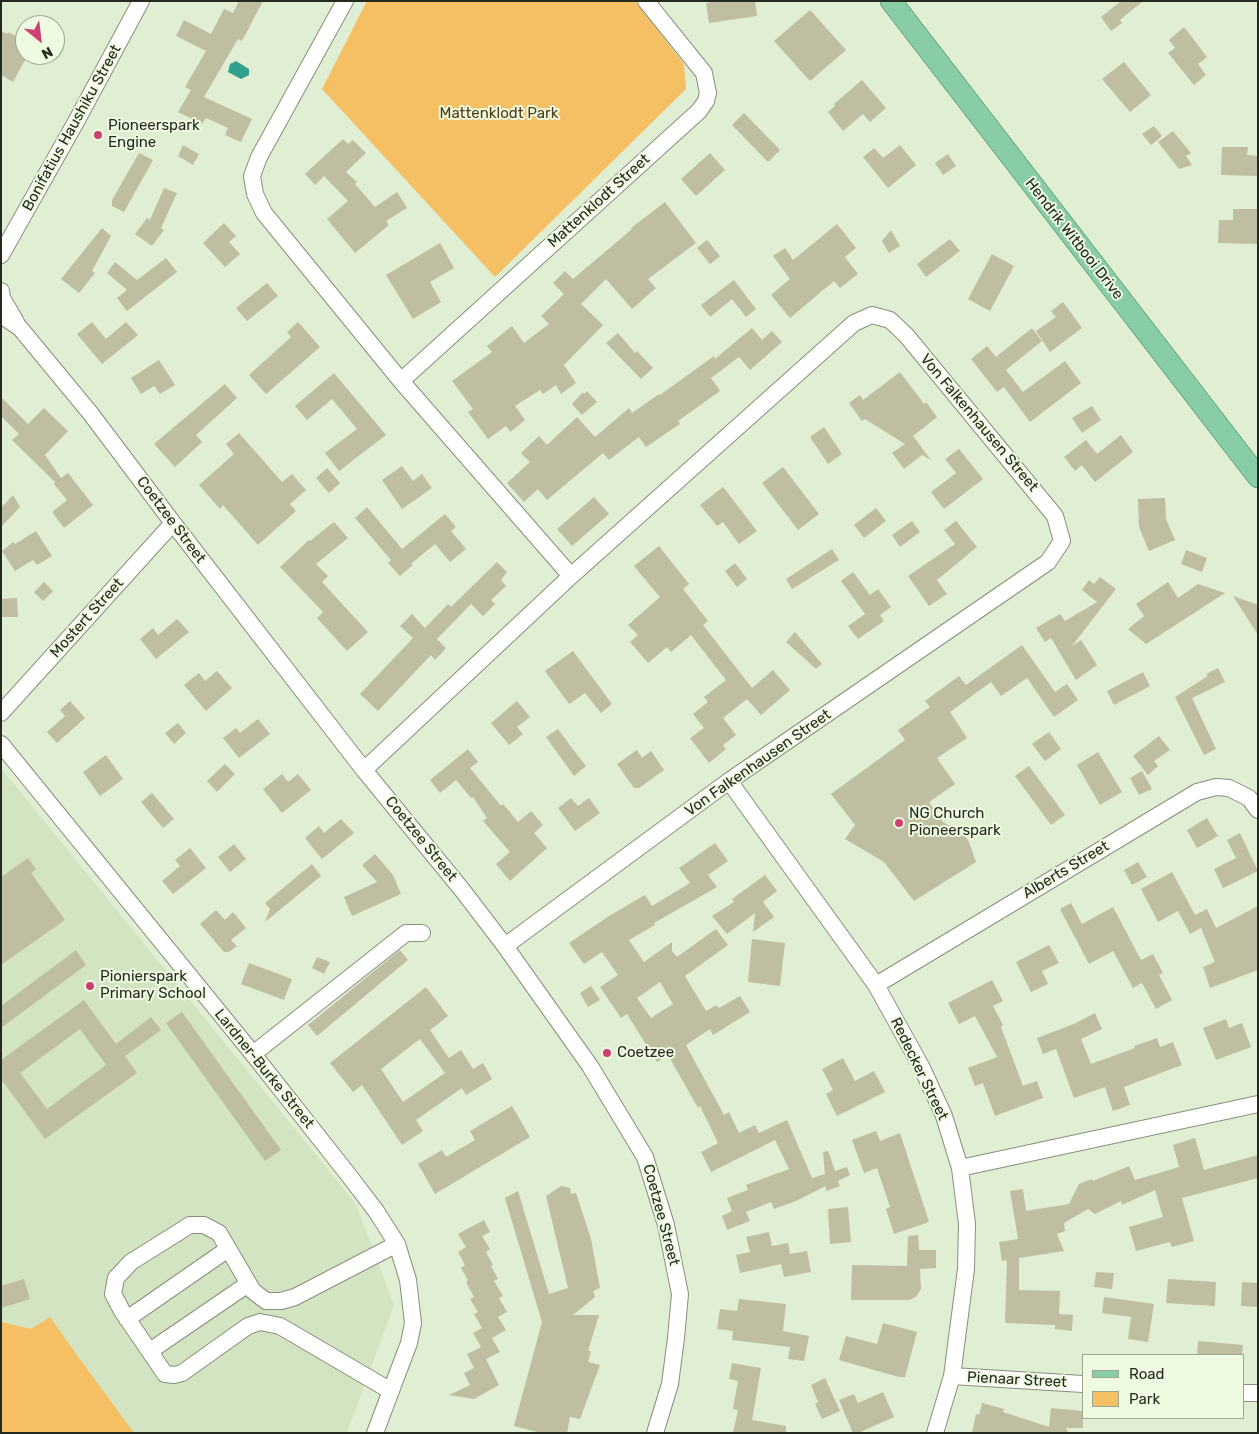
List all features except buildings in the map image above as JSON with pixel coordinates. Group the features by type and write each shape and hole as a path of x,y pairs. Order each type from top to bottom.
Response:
{"main road":[{"name":"Hendrik Witbooi Drive","path":"891,1 1258,477"}],"street":[{"name":"Bonifatius Haushiku Street","path":"1,255 141,1"},
{"path":"345,1 259,157 252,176 255,194 264,213 401,381 571,576"},
{"name":"Mattenklodt Street","path":"401,381 699,111 706,101 708,93 704,73 646,1"},
{"path":"1,291 2,298 20,328"},
{"name":"Coetzee Street","path":"1,315 20,328 91,414 364,770 463,891 505,946 590,1066 645,1158 666,1225 680,1294 670,1384 655,1433"},
{"name":"Von Falkenhausen Street","path":"364,770 571,576 854,323 872,315 890,320 906,335 1055,516 1062,541 1048,562 729,781 505,946"},
{"path":"1,324 20,328"},
{"name":"Mostert Street","path":"1,713 173,523"},
{"name":"Lardner-Burke Street","path":"1,744 253,1054 376,1211 397,1244 408,1280 414,1323 409,1343 375,1433"},
{"name":"Redecker Street","path":"729,781 876,985 922,1068 944,1116 960,1168 967,1224 966,1269 952,1376 935,1433"},
{"name":"Alberts Street","path":"876,985 1197,792 1216,787 1229,788 1249,798 1258,810"},
{"path":"253,1054 406,933 422,933"},
{"path":"960,1168 1258,1104"},
{"path":"391,1391 280,1326 260,1322 248,1326 182,1373 174,1375 165,1374 127,1319 113,1294 116,1278 131,1262 190,1225 204,1225 219,1233 252,1291 266,1301 281,1301 295,1297 397,1244"},
{"path":"127,1319 228,1249"},
{"path":"150,1351 248,1284"},
{"name":"Pienaar Street","path":"952,1376 1082,1384"},
{"path":"1244,1393 1258,1393"}],"shaded area":[{"name":"Pionierspark Primary School","path":"1,768 356,1204 394,1305 347,1433 1,1433"}],"green space":[{"name":"Mattenklodt Park","path":"367,1 635,1 684,64 686,89 495,277 322,89"},
{"path":"50,1317 134,1433 1,1433 1,1322 31,1329"}],"water":[{"path":"236,61 249,69 249,75 241,79 228,72 230,64"}],"place":[{"name":"Pioneerspark Engine","path":"98,135"},
{"name":"NG Church Pioneerspark","path":"899,823"},
{"name":"Pionierspark Primary School","path":"90,986"},
{"name":"Coetzee","path":"607,1053"}]}
